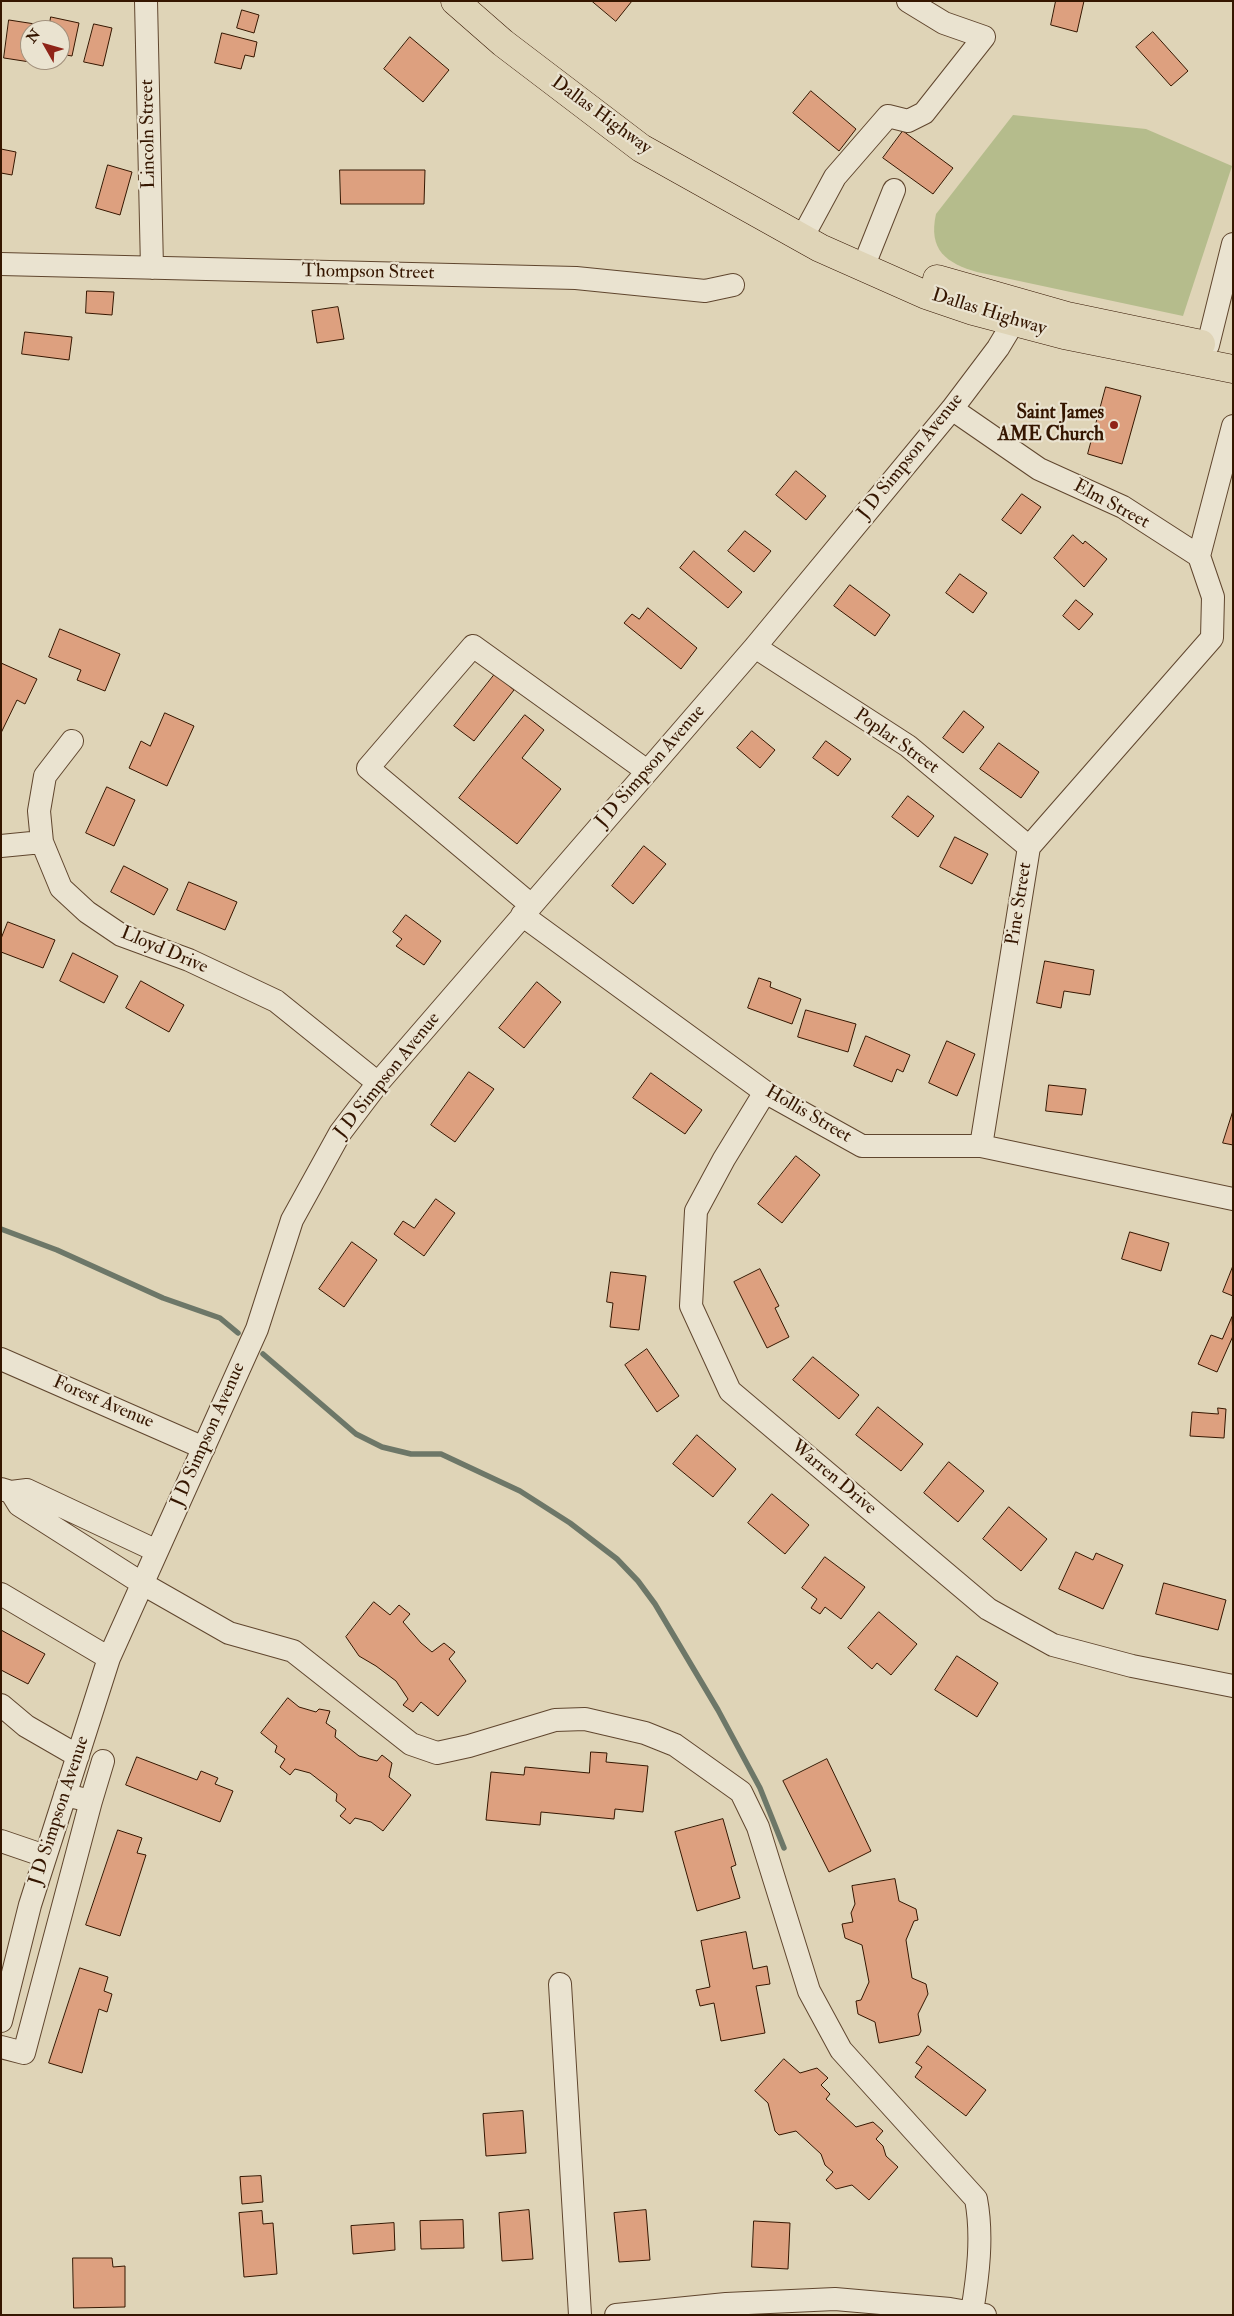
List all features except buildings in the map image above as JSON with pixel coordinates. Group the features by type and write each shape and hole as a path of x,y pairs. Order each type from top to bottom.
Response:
{"main road":[{"name":"Dallas Highway","path":"456,1 503,43 641,148 760,213 805,234 940,280 1016,313 1126,348 1233,369"},
{"name":"Dallas Highway","path":"805,234 820,248 926,294 1016,313 1220,348"}],"street":[{"name":"Lincoln Street","path":"146,1 152,268"},
{"path":"805,234 835,177 888,116 908,121 924,113 984,37 944,23 908,1"},
{"path":"868,255 894,190"},
{"path":"1220,348 1233,244"},
{"name":"Thompson Street","path":"1,264 576,278 705,291 733,285"},
{"name":"J D Simpson Avenue","path":"1,2022 30,1905 109,1658 256,1329 292,1220 340,1132 378,1083 755,647 952,409 998,348 1016,313"},
{"name":"Elm Street","path":"952,409 1039,469 1123,507 1199,556"},
{"path":"1199,556 1233,426"},
{"name":"Pine Street","path":"981,1146 1029,847 1212,638 1213,597 1199,556"},
{"name":"Hollis Street","path":"647,771 473,646 368,768 527,910 765,1092 862,1146 981,1146 1233,1199"},
{"name":"Poplar Street","path":"755,647 908,746 1029,847"},
{"name":"Lloyd Drive","path":"72,741 45,776 40,811 42,842 61,888 86,912 121,935 190,960 276,1001 378,1083"},
{"path":"1,846 42,842"},
{"name":"Warren Drive","path":"765,1092 724,1159 696,1211 691,1306 730,1391 988,1609 1052,1645 1132,1666 1233,1686"},
{"name":"Forest Avenue","path":"1,1359 204,1448"},
{"path":"6,1491 27,1490 157,1551"},
{"path":"6,1491 18,1505 143,1584 229,1633 293,1651 411,1744 437,1753 469,1746 555,1720 585,1719 645,1732 675,1745 741,1792 758,1827 810,1991 841,2050 976,2199 979,2215 977,2276 979,2314 836,2299 725,2310 616,2315"},
{"path":"1,1594 109,1658"},
{"path":"1,1706 26,1726 78,1756"},
{"path":"1,2047 24,2053 91,1802 104,1761"},
{"path":"65,1795 91,1802"},
{"path":"1,1841 46,1856"},
{"path":"560,1984 580,2315"}],"green space":[{"path":"1013,115 1146,129 1232,166 1183,316 977,272 956,264 942,253 937,246 935,237 936,214"}],"waterway":[{"path":"1,1229 57,1250 163,1298 220,1318 238,1333"},
{"path":"263,1354 356,1434 382,1447 411,1454 441,1454 520,1491 570,1523 617,1559 638,1581 655,1604 718,1710 760,1788 784,1848"}],"place":[{"name":"Saint James AME Church","path":"1114,425"}]}
